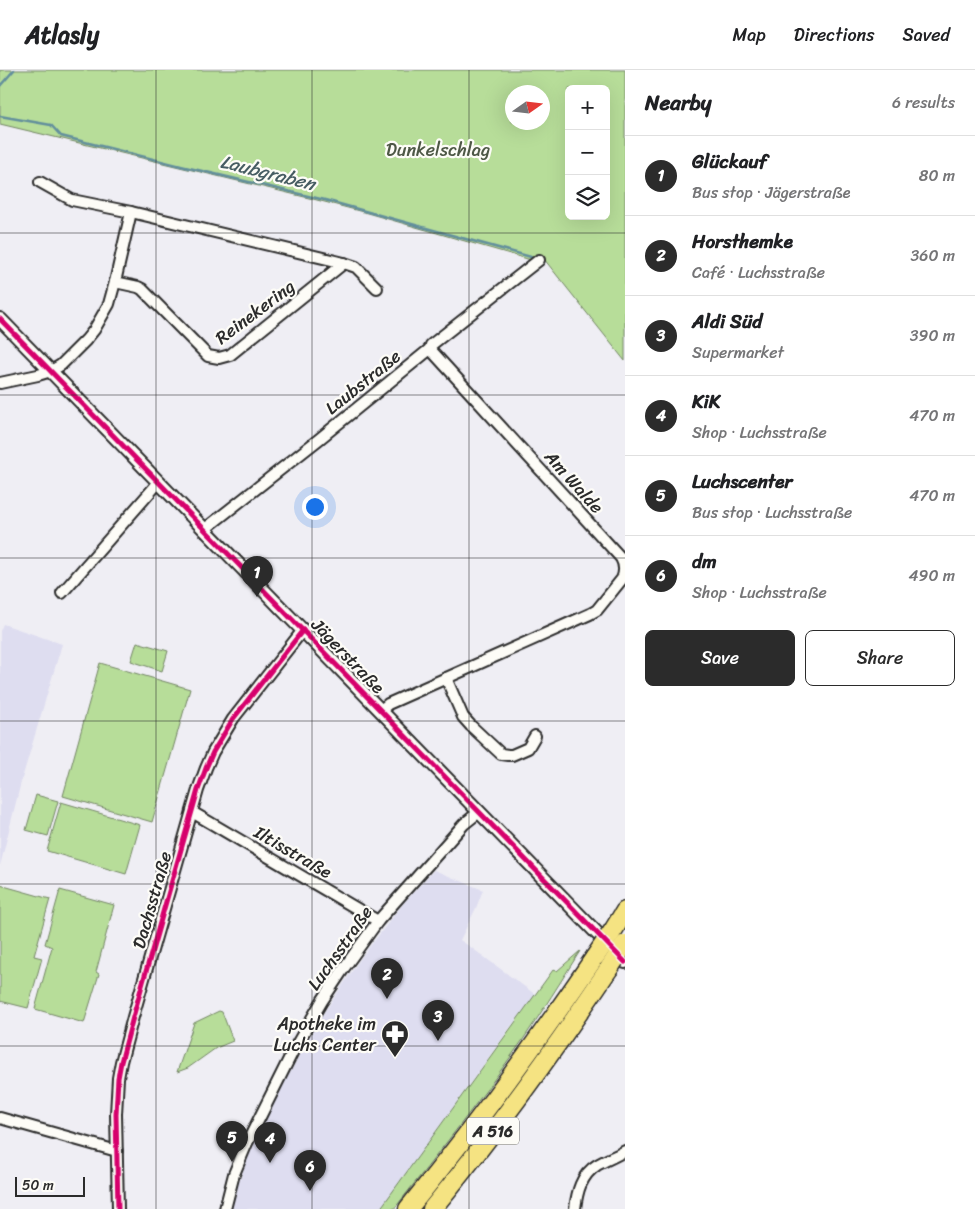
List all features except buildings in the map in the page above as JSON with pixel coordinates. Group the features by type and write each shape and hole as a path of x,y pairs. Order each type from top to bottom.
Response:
{"highway":[{"name":"A 516","path":"408,1209 457,1149 509,1079 625,911"},
{"name":"A 516","path":"432,1209 470,1163 551,1052 625,944"}],"street":[{"name":"Reinekering","path":"40,182 72,200 131,212 344,263 356,267 377,288"},
{"path":"0,383 51,371 61,365 94,330 108,304 115,282 131,212"},
{"name":"Laubstraße","path":"205,529 430,349 431,344 539,260"},
{"name":"Reinekering","path":"115,282 142,289 208,356 219,358 230,355 344,263"},
{"name":"Jägerstraße","path":"0,319 625,962"},
{"name":"Am Walde","path":"381,710 388,704 594,612 622,579 624,568 621,558 430,349"},
{"path":"62,593 159,482"},
{"name":"Dachsstraße","path":"118,1209 116,1096 121,1062 206,768 222,736 245,703 303,630"},
{"path":"446,678 463,717 501,754 512,755 528,748 535,736"},
{"name":"Iltisstraße","path":"192,812 378,921"},
{"name":"Luchsstraße","path":"225,1209 237,1164 293,1051 322,1000 378,921 464,824 479,812"},
{"path":"0,1118 117,1150"},
{"path":"575,1209 577,1193 584,1177 597,1165 625,1151"}],"shaded area":[{"path":"3,624 62,644 21,782 0,866 0,631"},
{"path":"434,870 483,890 460,940 536,995 512,1025 380,1209 232,1209 248,1157 262,1126 325,1011 363,955 403,904"}],"green space":[{"name":"Dunkelschlag","path":"0,70 625,70 625,361 544,259 538,262 313,199 0,124"},
{"path":"137,642 168,651 162,671 131,661"},
{"path":"100,663 190,689 152,822 63,796"},
{"path":"36,795 58,801 48,836 26,830"},
{"path":"61,802 140,825 126,874 47,851"},
{"path":"0,885 50,899 34,956 42,958 28,1008 0,1001"},
{"path":"60,890 114,905 96,972 99,974 84,1023 35,1009 52,947 45,944"},
{"path":"580,951 522,1041 443,1147 394,1209 380,1209 553,970 557,971"},
{"path":"219,1011 222,1012 233,1041 216,1048 188,1068 177,1072 194,1023"}],"waterway":[{"name":"Laubgraben","path":"0,86 14,70"},
{"name":"Laubgraben","path":"0,116 51,125 61,136 325,200 531,257"}],"cycle path":[{"path":"0,319 625,962"},
{"path":"118,1209 116,1114 121,1062 198,790 213,752 233,719 303,630"}],"place":[{"name":"Glückauf","path":"257,597"},
{"name":"Horsthemke","path":"387,999"},
{"name":"Aldi Süd","path":"438,1041"},
{"name":"Apotheke im Luchs Center","path":"395,1058"},
{"name":"Luchscenter","path":"232,1162"},
{"name":"KiK","path":"270,1163"},
{"name":"dm","path":"310,1191"}]}
